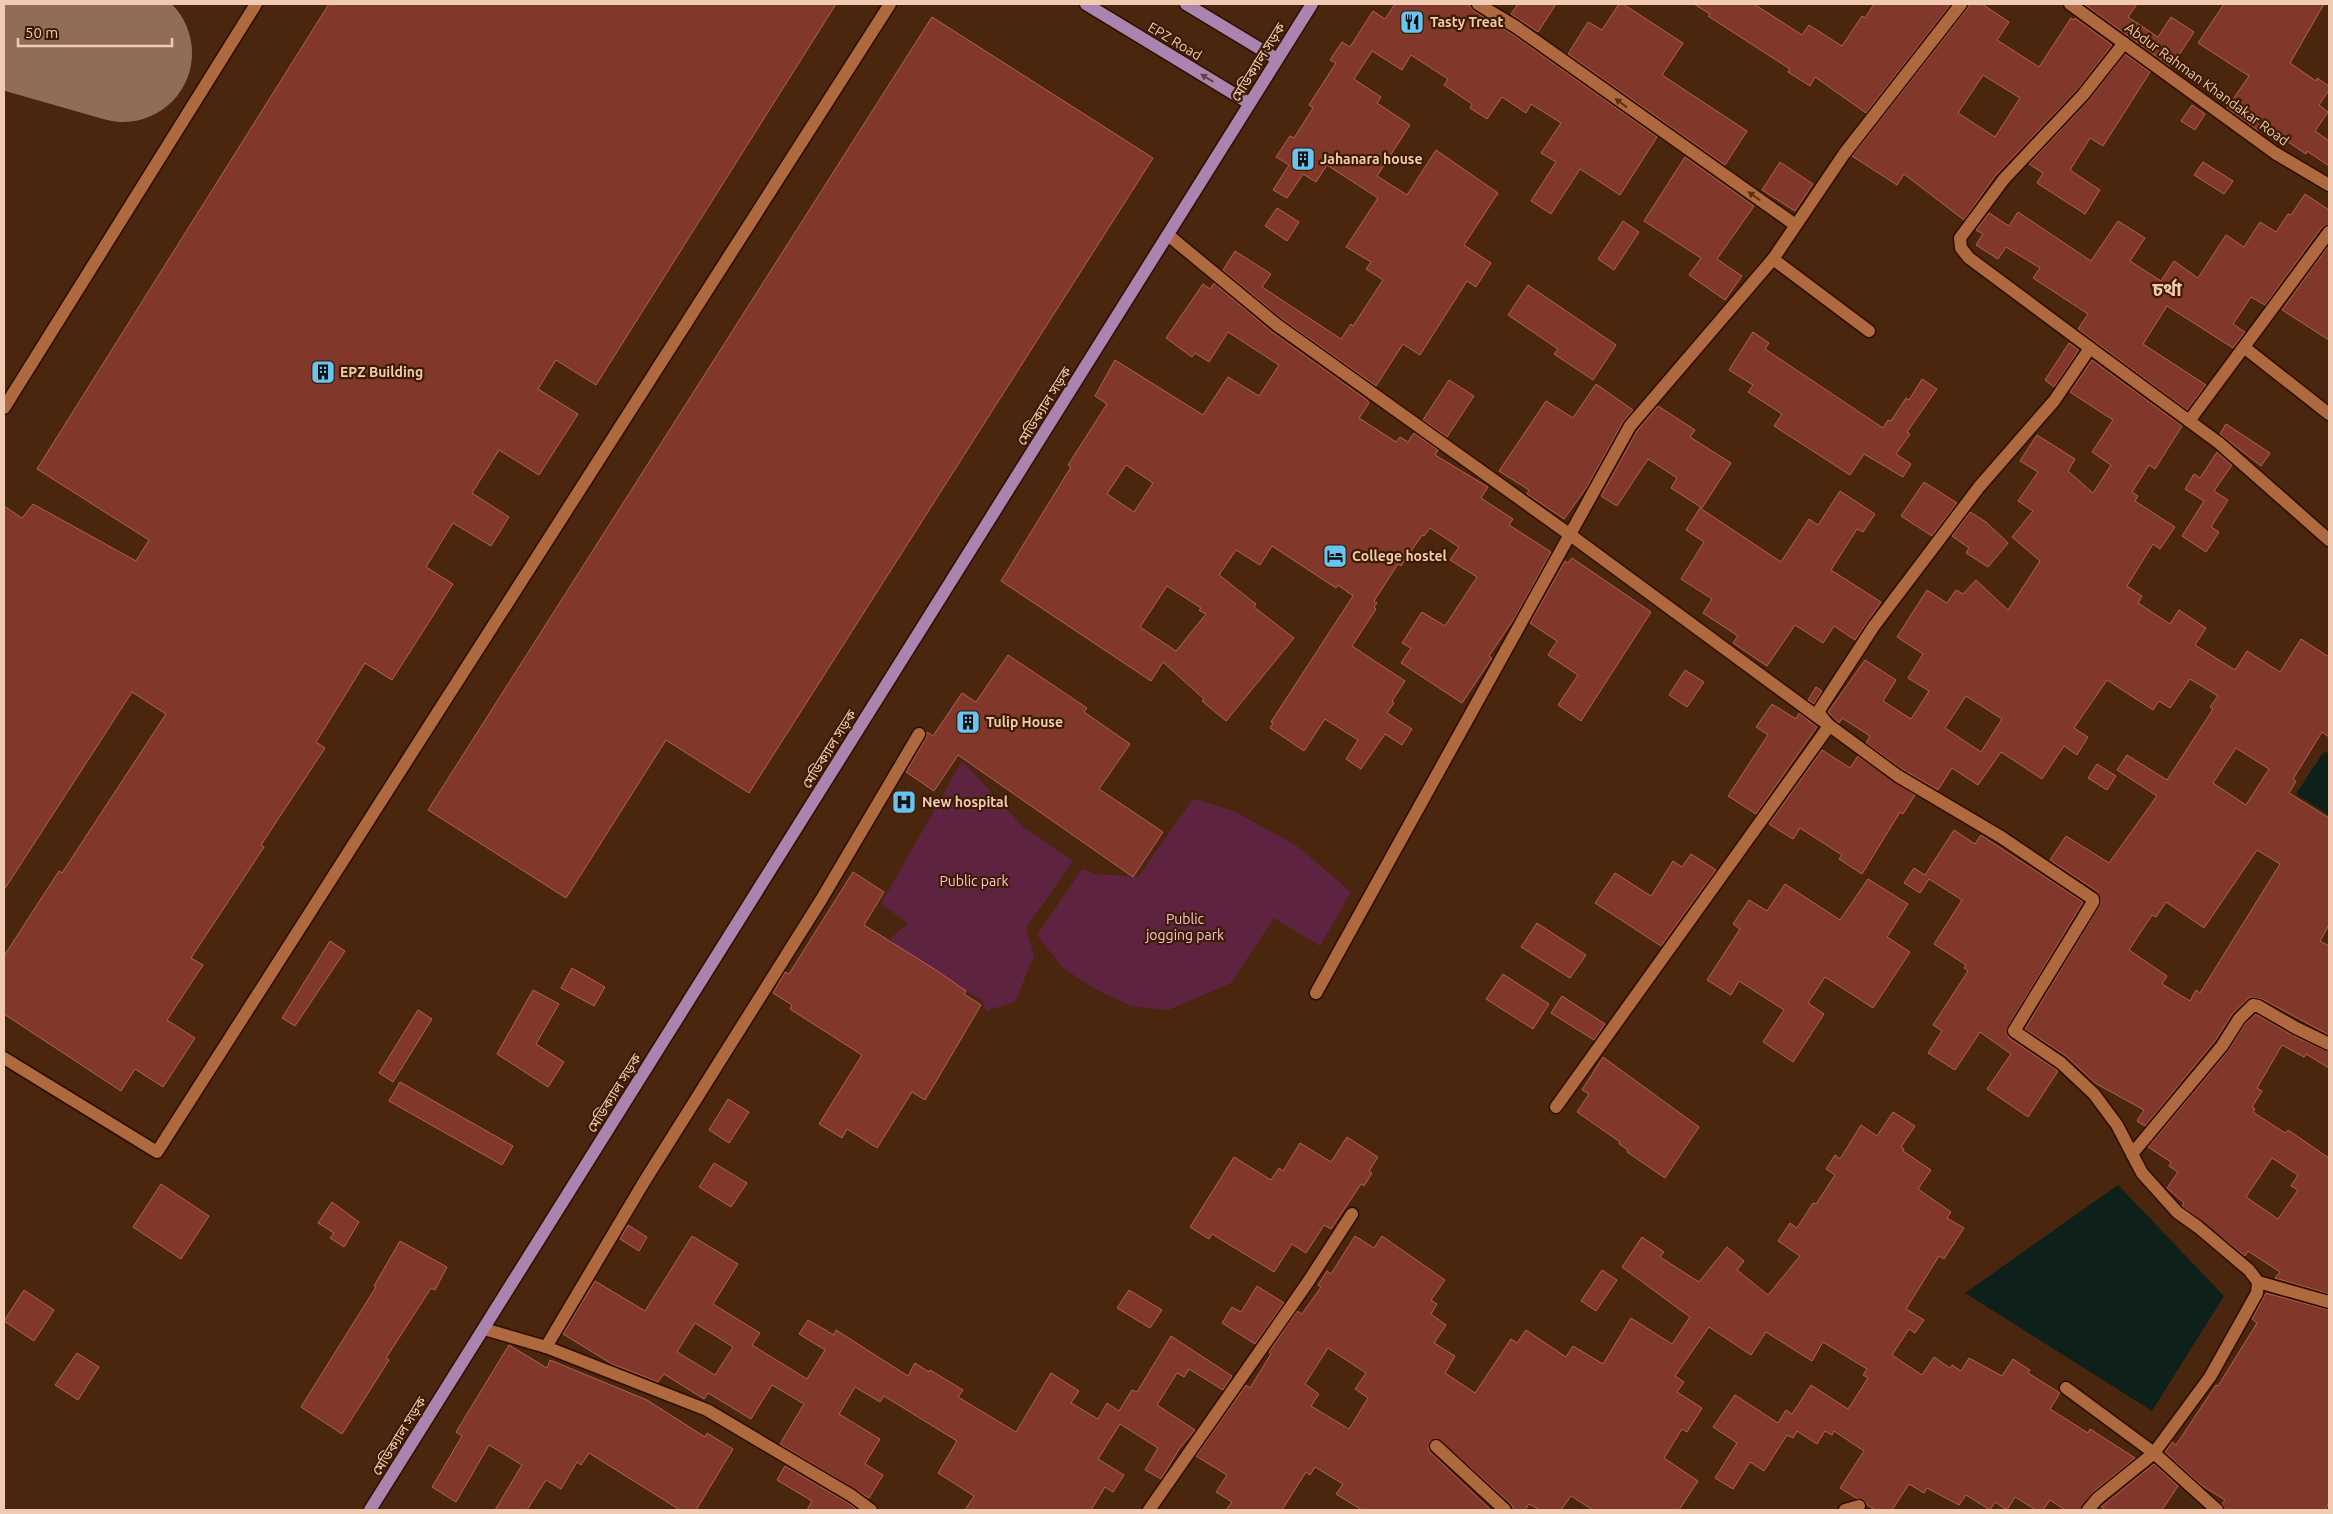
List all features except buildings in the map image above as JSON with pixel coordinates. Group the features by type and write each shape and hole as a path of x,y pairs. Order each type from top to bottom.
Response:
{"main road":[{"name":"EPZ Road","path":"1086,4 1249,103"},
{"path":"1186,4 1277,59"},
{"name":"মেডিক্যাল সড়ক","path":"370,1510 1312,4"}],"street":[{"path":"4,408 256,4"},
{"path":"4,1058 157,1152 890,4"},
{"path":"1478,4 1516,27 1794,224"},
{"path":"1316,993 1389,865 1630,426 1773,259 1794,224 1844,154 1961,4"},
{"name":"Abdur Rahman Khandakar Road","path":"2070,4 2275,153 2329,185"},
{"path":"2124,43 2083,95 2004,179 1960,238 1961,248 1969,258 2219,443 2329,540"},
{"path":"2190,421 2329,232"},
{"path":"1168,235 1277,325 1569,534 1898,776 2001,837 2092,899 2093,902 2014,1030 2061,1063 2094,1094 2117,1124 2142,1173 2177,1212 2249,1270 2258,1282 2258,1292 2210,1378 2154,1453 2097,1499 2088,1510"},
{"path":"1773,259 1869,331"},
{"path":"1829,726 1818,712 1874,626 1979,487 2054,401 2090,348"},
{"path":"2245,348 2329,414"},
{"path":"1556,1107 1829,726"},
{"path":"546,1347 644,1182 821,900 919,734"},
{"path":"2132,1154 2222,1046 2239,1019 2253,1005 2329,1044"},
{"path":"1149,1510 1308,1282 1352,1214"},
{"path":"2258,1282 2329,1302"},
{"path":"484,1329 546,1347 707,1410 852,1496 871,1510"},
{"path":"2066,1388 2154,1453 2217,1510"},
{"path":"1436,1446 1505,1510"},
{"path":"1845,1510 1859,1506"}],"green space":[{"name":"Public park","path":"962,761 1023,827 1073,861 1026,928 1034,956 1015,1002 986,1011 982,1000 918,964 890,939 908,923 881,904"},
{"name":"Public jogging park","path":"1193,799 1232,810 1297,846 1351,892 1320,946 1274,918 1231,983 1168,1010 1131,1006 1097,990 1063,968 1037,935 1082,869 1095,874 1138,877"}],"water":[{"path":"2327,752 2329,754 2329,815 2297,795 2297,792 2323,753"},
{"path":"2118,1185 2224,1296 2152,1411 1965,1293"}],"runway":[{"path":"4,19 123,53"}],"place":[{"name":"Tasty Treat","path":"1412,22"},
{"name":"Jahanara house","path":"1303,159"},
{"name":"EPZ Building","path":"323,372"},
{"name":"College hostel","path":"1335,556"},
{"name":"Tulip House","path":"968,722"},
{"name":"New hospital","path":"904,802"}],"district":[{"name":"চর্থা","path":"2167,289"}]}
